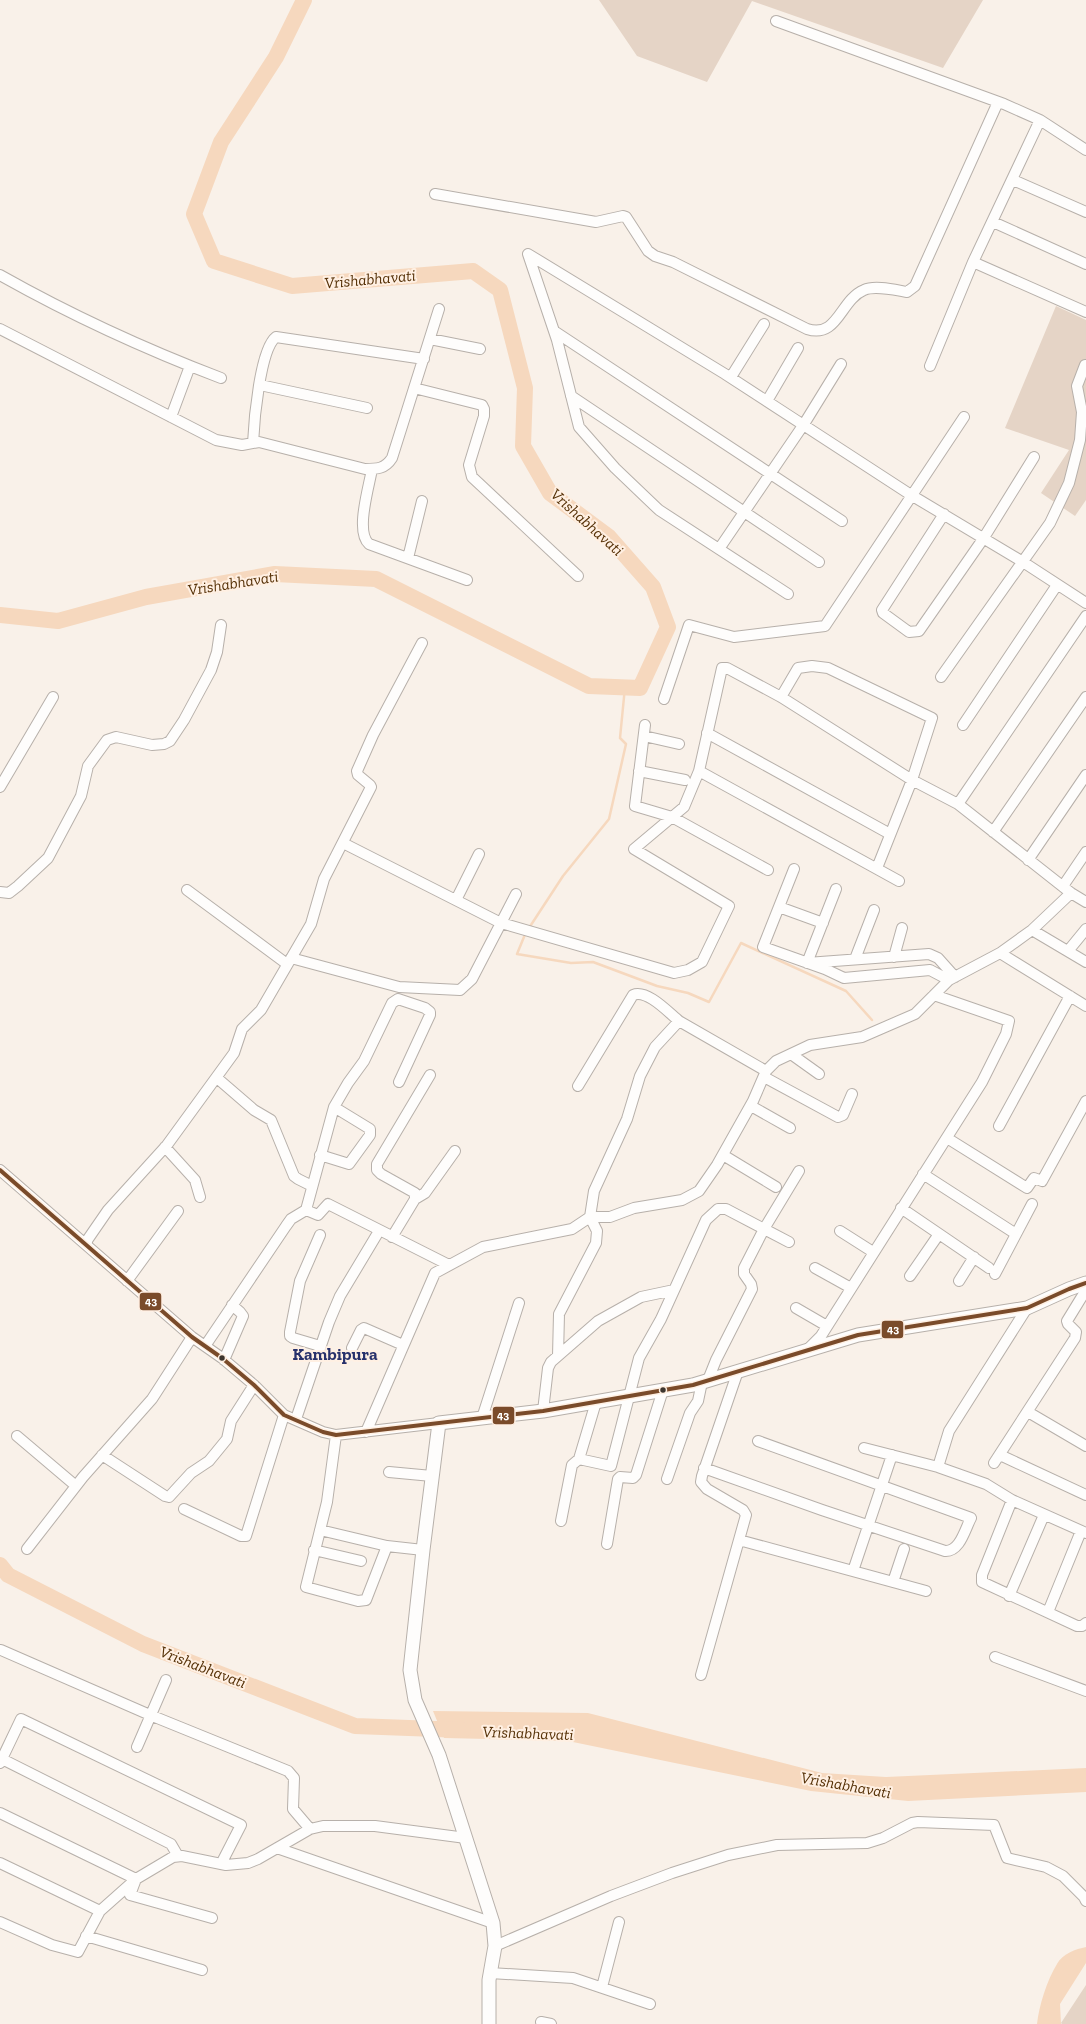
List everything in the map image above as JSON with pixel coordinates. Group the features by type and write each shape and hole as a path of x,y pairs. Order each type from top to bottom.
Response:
{"street":[{"path":"776,21 998,102 1040,120 1086,150"},
{"path":"435,194 596,222 623,216 626,217 648,251 654,256 674,262 807,329 820,331 828,328 858,293 865,289 907,292 915,286 998,102"},
{"path":"930,366 973,262 1040,120"},
{"path":"1013,180 1086,212"},
{"path":"993,222 1086,264"},
{"path":"788,594 659,510 615,468 579,427 554,331 528,254 731,377 912,495 1023,562 1086,603"},
{"path":"973,262 1086,312"},
{"path":"0,275 92,323 221,378"},
{"path":"0,329 216,440 242,445 259,442 365,470 379,469 387,465 392,458 439,309"},
{"path":"731,377 764,324"},
{"path":"554,331 842,521"},
{"path":"253,443 254,416 267,352 271,340 276,337 424,360"},
{"path":"430,340 480,349"},
{"path":"768,401 798,348"},
{"path":"719,549 746,512 804,424 841,364"},
{"path":"942,677 1050,523 1069,483 1080,440 1082,412 1077,386 1085,365"},
{"path":"171,417 190,366"},
{"path":"260,385 367,408"},
{"path":"414,388 482,405 484,409 484,416 468,465 472,477 578,576"},
{"path":"571,396 820,562"},
{"path":"664,699 689,625 734,637 824,626 964,417"},
{"path":"944,514 882,610 883,613 909,632 919,631 984,538 1034,457"},
{"path":"372,469 362,524 364,540 369,544 467,580"},
{"path":"408,558 422,501"},
{"path":"963,725 1057,584"},
{"path":"958,804 1086,616"},
{"path":"0,892 9,893 48,858 81,796 88,766 107,740 116,737 152,745 164,744 170,741 184,720 211,670 218,652 221,626"},
{"path":"86,1244 88,1238 108,1210 165,1148 217,1078 236,1050 242,1030 261,1010 311,924 322,883 371,787 370,784 358,774 357,771 373,735 422,642"},
{"path":"781,697 798,668 812,666 828,668 932,718 912,780 877,868"},
{"path":"343,843 501,923 674,973 688,970 702,962 729,906 634,849 684,807 699,771 722,668 726,668 781,697 912,780 958,804 1071,893 1086,902"},
{"path":"0,787 53,697"},
{"path":"993,832 1086,697"},
{"path":"645,725 635,806 672,817 768,870"},
{"path":"707,733 890,834"},
{"path":"644,736 679,744"},
{"path":"640,771 685,780"},
{"path":"699,771 899,881"},
{"path":"1028,860 1086,775"},
{"path":"1063,886 1086,852"},
{"path":"456,900 479,854"},
{"path":"794,869 764,947 844,978 930,970 952,978"},
{"path":"807,963 836,889"},
{"path":"187,890 289,961 399,987 460,990 472,979 516,894"},
{"path":"366,1432 435,1273 484,1247 572,1229 590,1217 610,1217 634,1208 682,1200 699,1191 723,1155 751,1106 765,1074 776,1061 810,1045 862,1037 914,1014 952,978 1000,953 1032,930 1071,893"},
{"path":"779,907 823,923"},
{"path":"855,959 874,910"},
{"path":"894,956 902,928"},
{"path":"1068,952 1086,929"},
{"path":"1032,930 1086,962"},
{"path":"1000,953 1086,1006"},
{"path":"807,963 929,954 938,958 952,978"},
{"path":"578,1086 633,995 637,993 646,995 679,1021 838,1117 843,1115 852,1094"},
{"path":"807,1350 821,1336 901,1208 947,1138 982,1082 1006,1034 1009,1021 934,995"},
{"path":"999,1126 1070,996"},
{"path":"205,1346 291,1219 306,1210 334,1107 348,1083 364,1061 392,1002 398,999 425,1008 430,1012 430,1015 399,1082"},
{"path":"558,1356 559,1314 596,1242 597,1231 590,1217 594,1191 627,1119 638,1080 652,1052 679,1021"},
{"path":"791,1054 819,1074"},
{"path":"415,1199 415,1193 376,1170 377,1164 430,1074"},
{"path":"217,1078 254,1110 271,1120 294,1176 312,1186"},
{"path":"947,1138 1027,1188 1034,1178 1042,1181 1086,1101"},
{"path":"751,1106 790,1128"},
{"path":"320,1155 349,1164 370,1135 370,1129 334,1107"},
{"path":"165,1148 196,1180 200,1197"},
{"path":"392,1237 415,1199 425,1193 455,1151"},
{"path":"723,1155 776,1187"},
{"path":"0,1170 192,1337 224,1360 254,1385 284,1415 323,1432 336,1435 542,1411 663,1390 705,1381 858,1335 1027,1308 1069,1288 1086,1284"},
{"path":"667,1479 690,1413 698,1401 705,1381 752,1289 743,1271 764,1229 799,1171"},
{"path":"923,1174 1016,1234"},
{"path":"306,1210 318,1215 328,1204 449,1265"},
{"path":"901,1208 974,1257 992,1271 1016,1234 1032,1204"},
{"path":"579,1459 612,1466 639,1358 674,1290 706,1220 718,1209 726,1208 789,1242"},
{"path":"127,1281 178,1211"},
{"path":"296,1419 320,1346 340,1296 379,1231"},
{"path":"840,1231 873,1252"},
{"path":"910,1276 939,1234"},
{"path":"320,1235 300,1281 290,1336 320,1346"},
{"path":"959,1282 974,1257"},
{"path":"815,1268 851,1288"},
{"path":"542,1411 548,1368 551,1362 595,1323 638,1298 674,1290"},
{"path":"1086,1290 1067,1321 1076,1332 1075,1338 997,1459 1086,1495"},
{"path":"482,1418 519,1303"},
{"path":"224,1360 242,1316 240,1312 232,1305"},
{"path":"796,1308 827,1326"},
{"path":"938,1468 949,1431 1027,1308"},
{"path":"352,1348 361,1330 364,1328 403,1345"},
{"path":"28,1549 76,1486 152,1399 192,1337"},
{"path":"701,1676 745,1518 744,1512 707,1489 701,1482 704,1468 738,1371"},
{"path":"102,1455 165,1496 169,1497 191,1473 209,1461 227,1440 232,1421 254,1385"},
{"path":"607,1544 618,1479 620,1477 633,1478 636,1475 663,1390"},
{"path":"560,1521 572,1465 579,1459 596,1402"},
{"path":"1028,1412 1086,1446"},
{"path":"184,1509 241,1536 246,1536 284,1415"},
{"path":"439,1423 410,1670 415,1700 439,1755 493,1923 495,1946 490,1973 489,2024"},
{"path":"336,1435 332,1472 306,1588 363,1601 368,1597 387,1546"},
{"path":"17,1436 76,1486"},
{"path":"704,1468 869,1526 950,1551 958,1544 971,1518 758,1441"},
{"path":"864,1448 938,1468 986,1484 1012,1500 1083,1532 1048,1612"},
{"path":"853,1571 892,1455"},
{"path":"389,1472 432,1476"},
{"path":"1012,1500 981,1579 982,1582 1009,1596 1077,1626 1082,1626 1086,1623"},
{"path":"1009,1596 1044,1515"},
{"path":"320,1530 387,1546 423,1550"},
{"path":"739,1540 926,1591"},
{"path":"893,1582 904,1549"},
{"path":"314,1550 361,1561"},
{"path":"1,1650 150,1715 288,1771 294,1778 293,1809 310,1829"},
{"path":"995,1657 1086,1691"},
{"path":"137,1747 166,1680"},
{"path":"178,1856 171,1844 1,1761 21,1719 241,1825 221,1864"},
{"path":"0,1814 136,1879"},
{"path":"495,1946 611,1896 672,1873 728,1855 777,1844 867,1843 883,1838 912,1823 918,1822 994,1825 1007,1858 1046,1867 1063,1876 1084,1897 1086,1901"},
{"path":"0,1922 52,1945 78,1952 100,1910 136,1879 178,1856 221,1864 248,1863 310,1829 323,1826 370,1826 466,1838"},
{"path":"277,1848 493,1923"},
{"path":"0,1863 100,1910"},
{"path":"136,1879 130,1895 212,1918"},
{"path":"602,1987 619,1922"},
{"path":"86,1936 202,1970"},
{"path":"490,1973 566,1976 650,2004"}],"shaded area":[{"path":"599,0 983,0 943,68 752,1 707,82 637,56"},
{"path":"1056,306 1086,320 1086,500 1075,516 1041,493 1069,450 1005,428"},
{"path":"1086,1985 1086,2024 1062,2024 1061,2023"}],"water":[{"path":"433,1711 588,1713 822,1773 886,1777 1086,1768 1086,1792 908,1801 811,1791 568,1741 444,1738"},
{"path":"1086,1947 1086,1963 1060,2004 1061,2024 1037,2024 1044,1993 1059,1960 1074,1951"}],"waterway":[{"name":"Vrishabhavati","path":"0,615 58,621 146,597 275,574 376,579 589,686 640,688 668,627 653,587 609,537 550,493 523,446 525,388 500,290 473,271 292,286 214,261 194,214 221,142 276,57 304,0"},
{"path":"529,928 563,876 609,819 626,744 620,738 625,687"},
{"path":"526,932 517,954 571,963 593,962 657,986 688,993 709,1002 741,943 846,991 872,1020"},
{"name":"Vrishabhavati","path":"0,1565 8,1575 143,1644 355,1726 463,1730"}],"transit line":[{"name":"43","path":"0,1170 192,1337 222,1358 254,1385 284,1415 323,1432 336,1435 543,1411 693,1385 858,1335 1027,1308 1086,1283"}],"district":[{"name":"Kambipura","path":"335,1354"}]}
